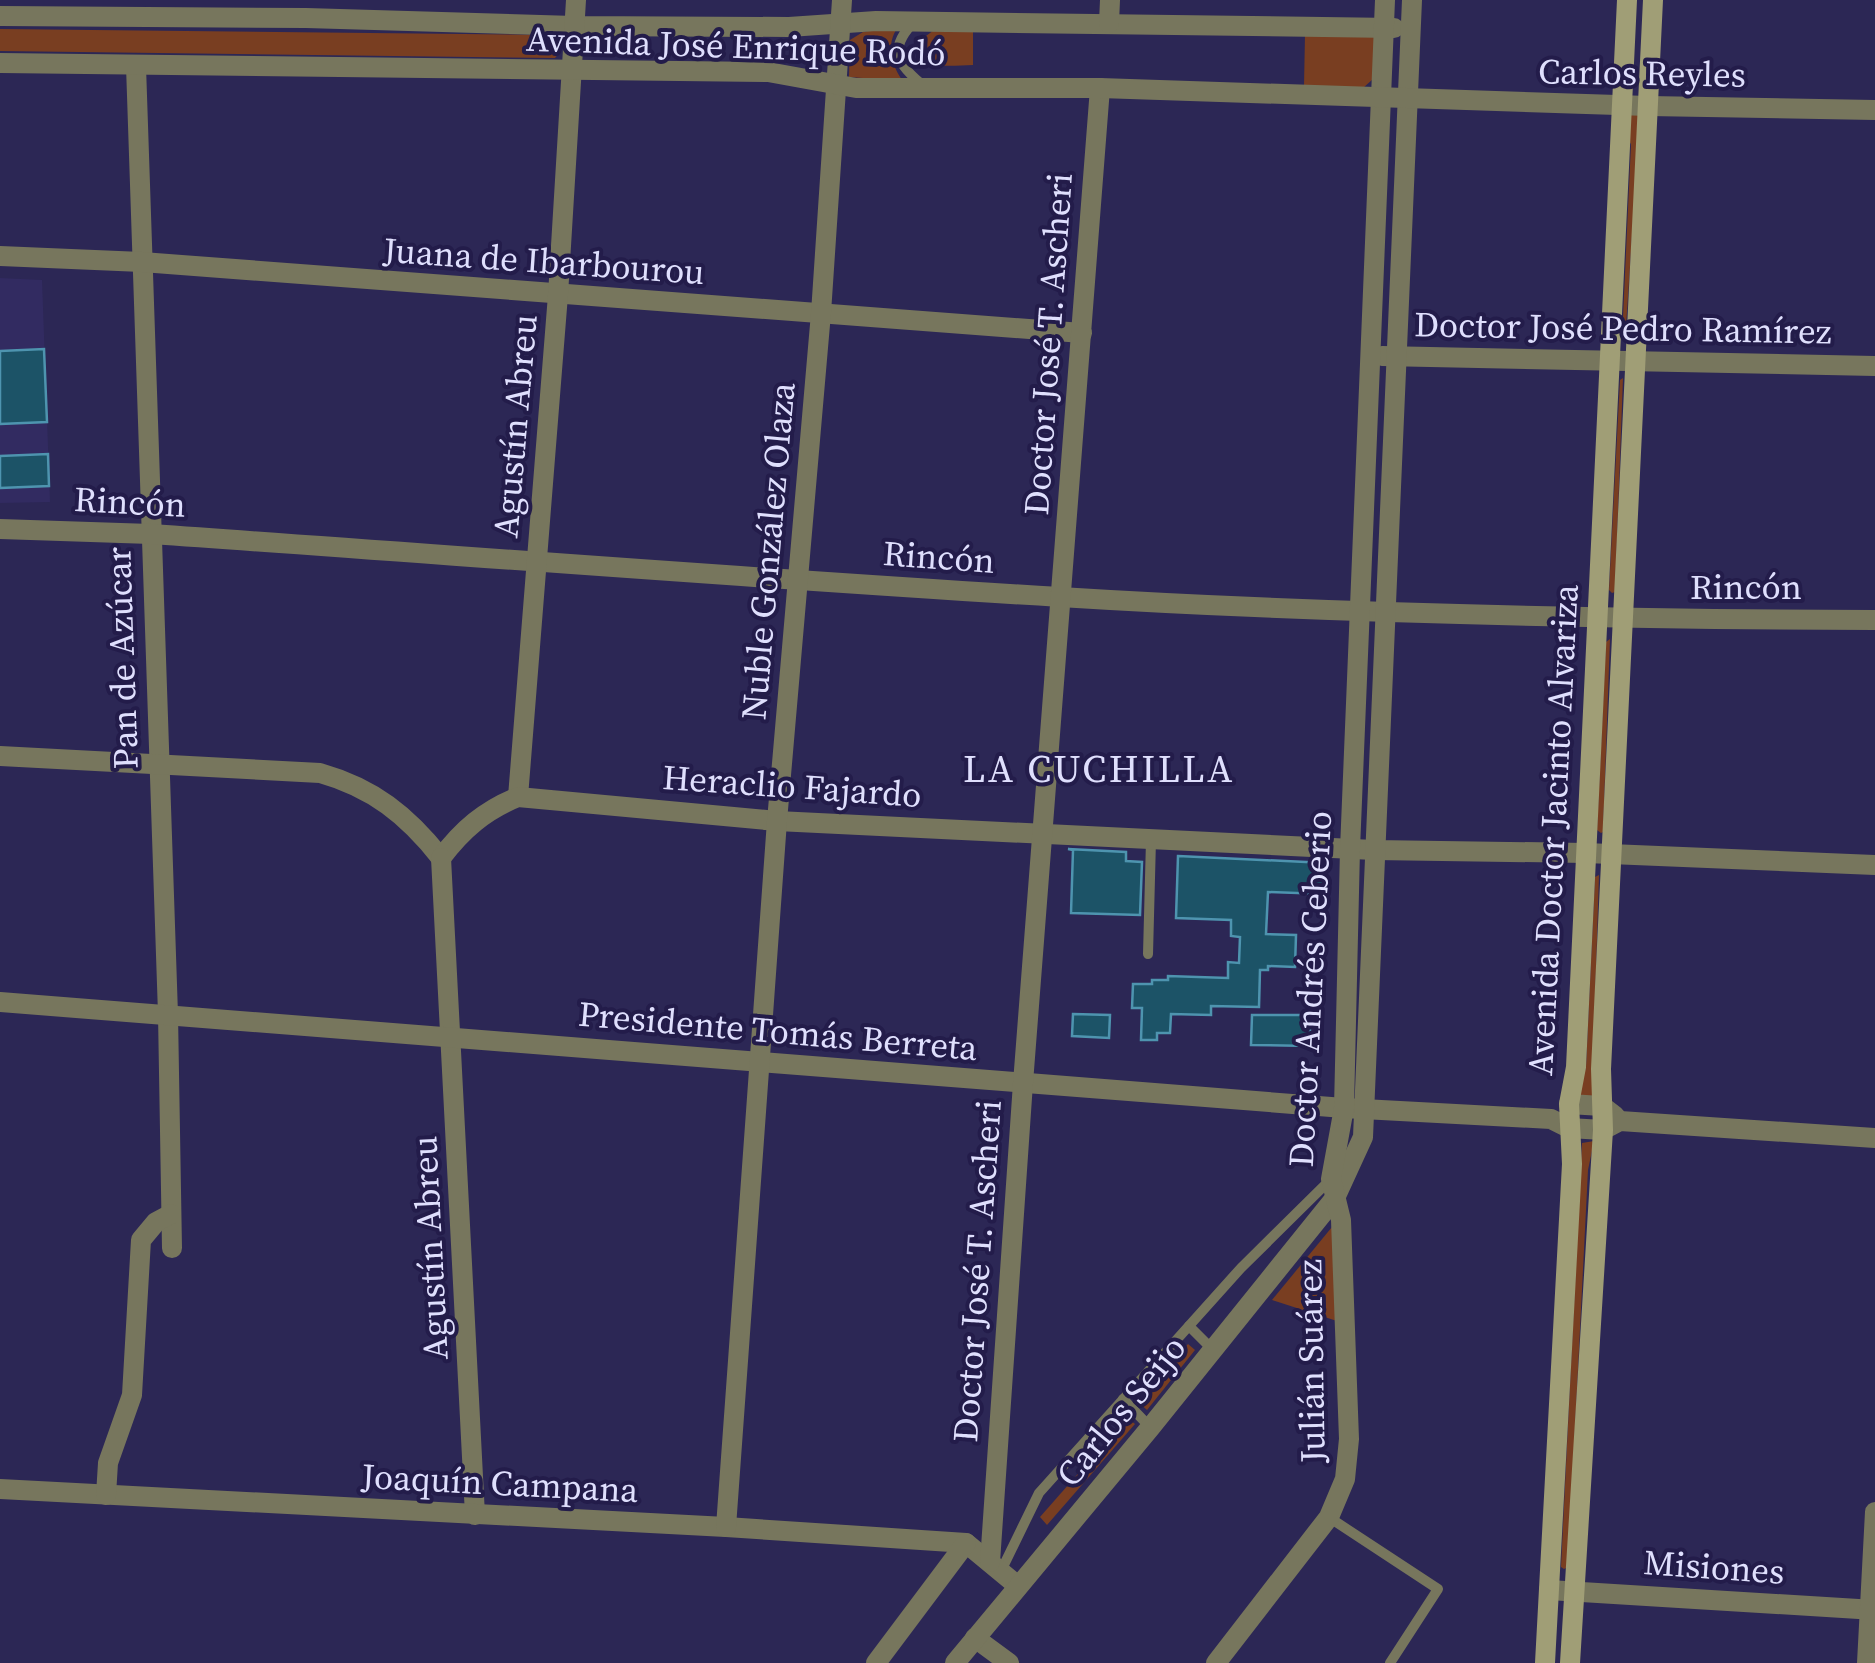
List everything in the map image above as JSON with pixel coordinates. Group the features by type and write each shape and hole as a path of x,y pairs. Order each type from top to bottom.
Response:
{"main road":[{"name":"Avenida Doctor Jacinto Alvariza","path":"1546,1663 1572,1164 1560,1124 1569,1104 1576,1067 1626,0"},
{"name":"Avenida Doctor Jacinto Alvariza","path":"1570,1663 1612,1125 1602,1106 1601,1069 1652,0"}],"street":[{"name":"Agustín Abreu","path":"518,797 558,296 576,0"},
{"path":"1109,23 1110,0"},
{"name":"Doctor Andrés Ceberio","path":"1333,1188 1363,1137 1354,1108 1350,849 1385,0"},
{"name":"Doctor Andrés Ceberio","path":"1354,1108 1374,850 1412,0"},
{"name":"Avenida José Enrique Rodó","path":"0,16 306,9 574,26 789,27 842,11 912,23 1411,29"},
{"name":"Nuble González Olaza","path":"726,1527 777,821 822,313 842,11"},
{"name":"Avenida José Enrique Rodó","path":"0,64 768,72 838,86 1100,88 1408,100"},
{"name":"Pan de Azúcar","path":"136,66 168,1014 172,1248"},
{"name":"Doctor José T. Ascheri","path":"996,1566 1022,1083 1100,88"},
{"name":"Carlos Reyles","path":"1408,100 1875,110"},
{"name":"Juana de Ibarbourou","path":"0,256 142,262 1082,333"},
{"name":"Doctor José Pedro Ramírez","path":"1370,355 1875,366"},
{"name":"Rincón","path":"0,529 150,534 1062,598 1361,612 1875,620"},
{"path":"0,756 290,769 349,781 398,810 441,858 492,807 518,797"},
{"name":"Heraclio Fajardo","path":"518,797 777,821 1374,850 1586,853 1875,865"},
{"name":"Agustín Abreu","path":"441,858 476,1515"},
{"name":"Presidente Tomás Berreta","path":"0,1002 1560,1124 1875,1138"},
{"path":"1569,1104 1602,1106"},
{"name":"Carlos Seijo","path":"954,1663 1214,1350 1333,1188"},
{"name":"Julián Suárez","path":"1216,1663 1329,1517 1346,1479 1349,1439 1341,1220 1333,1188"},
{"path":"106,1494 108,1463 132,1395 141,1240 156,1222 171,1214"},
{"name":"Joaquín Campana","path":"0,1489 966,1543"},
{"path":"1867,1663 1873,1609 1875,1512"},
{"path":"876,1663 966,1543 1018,1586"},
{"name":"Misiones","path":"1549,1590 1873,1609"},
{"path":"975,1638 1009,1663"}],"lane":[{"path":"912,23 900,36 898,51 902,66 926,88"},
{"path":"1148,954 1151,839"},
{"path":"996,1566 1039,1494 1123,1399 1242,1268 1333,1188"},
{"path":"1242,1268 1264,1287"},
{"path":"1189,1326 1214,1350"},
{"path":"1123,1399 1150,1428"},
{"path":"1329,1517 1438,1589 1390,1663"}],"shaded area":[{"path":"0,29 555,35 560,38 560,52 555,58 0,51"},
{"path":"879,29 896,30 892,56 903,81 849,77 850,40"},
{"path":"934,30 973,31 973,65 937,65 919,56 918,42"},
{"path":"1305,35 1375,35 1373,79 1363,88 1304,86"},
{"path":"1629,113 1640,114 1625,342 1622,339"},
{"path":"0,278 42,280 50,502 0,503"},
{"path":"1623,378 1615,592 1612,593 1609,590"},
{"path":"1610,639 1601,833 1597,830 1606,642"},
{"path":"1599,875 1592,1096 1578,1097 1586,1067 1595,877"},
{"path":"1594,1141 1588,1170 1568,1567 1564,1569 1561,1567 1582,1143"},
{"path":"1332,1227 1340,1322 1272,1300"},
{"path":"1188,1344 1195,1350 1147,1410 1138,1402"},
{"path":"1127,1418 1135,1424 1047,1525 1040,1517"}],"building":[{"path":"44,349 47,422 0,424 0,351"},
{"path":"48,454 49,486 0,488 0,456"},
{"path":"1068,849 1126,852 1126,861 1142,862 1140,915 1071,913 1073,850"},
{"path":"1178,856 1326,863 1324,894 1268,892 1266,934 1296,935 1295,967 1268,966 1268,970 1260,970 1259,1007 1211,1006 1211,1015 1171,1014 1170,1033 1157,1033 1157,1040 1141,1040 1142,1008 1132,1008 1133,984 1152,984 1152,980 1168,980 1168,976 1228,978 1228,962 1239,963 1240,937 1231,936 1231,920 1176,918"},
{"path":"1073,1014 1110,1015 1109,1038 1072,1036"},
{"path":"1252,1015 1310,1015 1310,1046 1251,1045"}],"district":[{"name":"LA CUCHILLA","path":"1099,769"}]}
